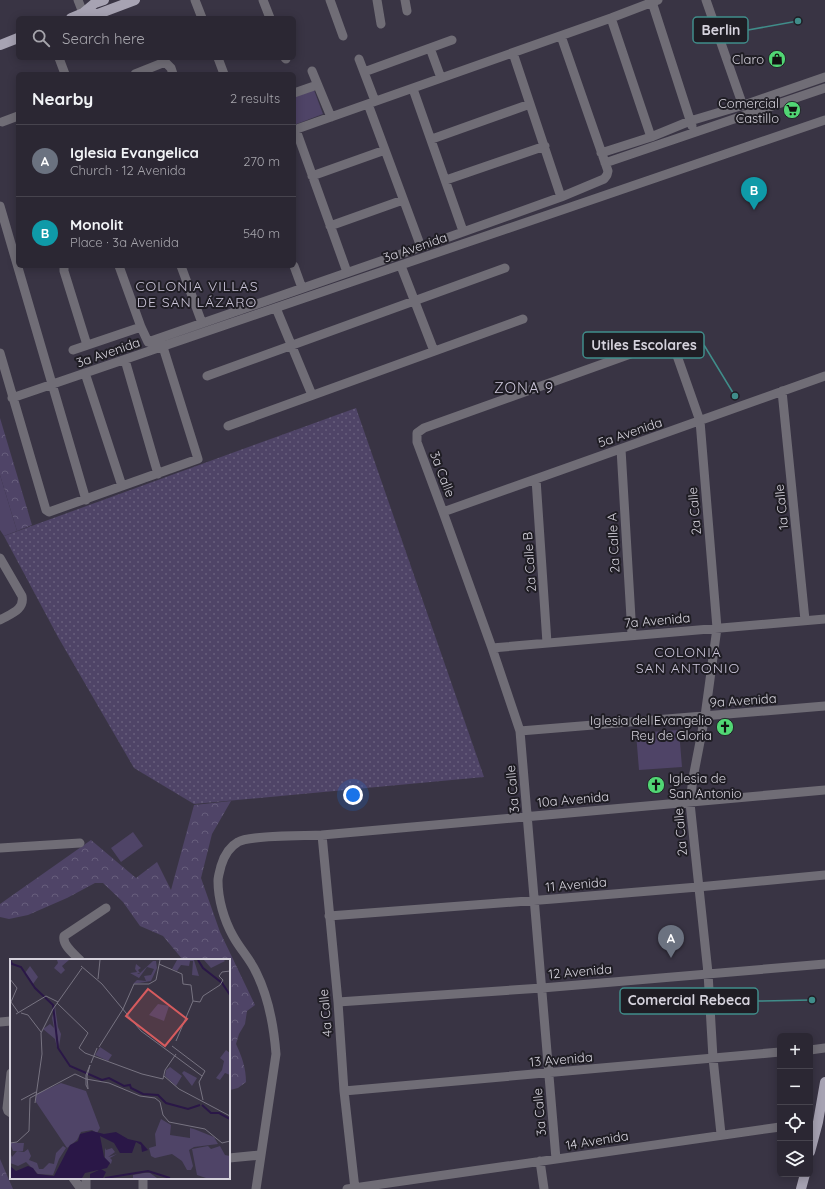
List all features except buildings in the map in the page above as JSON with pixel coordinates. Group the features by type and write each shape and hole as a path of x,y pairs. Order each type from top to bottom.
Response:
{"main road":[{"path":"75,16 95,3 104,0"},
{"path":"82,13 98,14 135,0"},
{"path":"0,45 16,39"},
{"path":"811,1141 814,1122 825,1082"},
{"path":"801,1189 804,1177"}],"street":[{"path":"78,0 82,13"},
{"path":"195,0 201,16"},
{"path":"263,0 269,16"},
{"path":"330,0 343,36"},
{"path":"377,0 382,24"},
{"path":"405,0 406,11"},
{"path":"706,0 743,106"},
{"path":"296,130 561,36 655,1 690,121 695,132"},
{"path":"611,18 651,137"},
{"path":"120,268 148,342 561,197 604,179 608,171 561,36"},
{"path":"364,72 452,40"},
{"path":"430,48 441,78"},
{"path":"513,53 561,197"},
{"path":"359,59 364,72 385,150 421,247"},
{"path":"60,60 64,72"},
{"path":"219,60 223,72"},
{"path":"140,72 165,62 171,68 172,72"},
{"path":"312,71 331,117"},
{"path":"601,153 651,137 690,121 743,106 825,77"},
{"path":"296,92 318,85"},
{"path":"605,163 825,88"},
{"path":"413,89 432,139 463,231"},
{"path":"432,139 530,104"},
{"path":"2,122 16,117"},
{"name":"3a Avenida","path":"12,398 825,120"},
{"path":"296,133 347,272"},
{"path":"446,180 545,146"},
{"path":"312,176 385,150"},
{"path":"330,226 403,200"},
{"path":"0,206 3,227 52,384 86,500"},
{"path":"400,266 434,351"},
{"path":"64,268 87,345"},
{"path":"185,268 202,323"},
{"path":"295,268 302,288"},
{"path":"207,376 505,268"},
{"path":"276,308 312,396"},
{"path":"228,426 524,319"},
{"path":"73,350 141,327"},
{"name":"2a Calle","path":"417,433 424,428 664,342 671,343 676,350 700,421 717,628 705,716 690,802 708,973 713,1058 721,1134"},
{"path":"0,353 46,510 49,512 198,459 163,347"},
{"path":"125,360 158,474"},
{"path":"85,373 122,486"},
{"name":"5a Avenida","path":"443,512 825,376"},
{"name":"1a Calle","path":"782,391 805,620"},
{"name":"3a Calle","path":"417,433 417,442 492,648 520,731 556,1159"},
{"name":"2a Calle A","path":"621,449 632,636"},
{"name":"2a Calle B","path":"536,479 547,643"},
{"path":"0,558 22,596 23,601 19,609 0,620"},
{"name":"7a Avenida","path":"492,648 825,619"},
{"name":"9a Avenida","path":"520,731 825,706"},
{"name":"10a Avenida","path":"260,1155 276,1054 275,1035 256,973 233,936 226,920 220,898 218,880 223,860 229,848 238,841 322,835 825,790"},
{"name":"4a Calle","path":"322,835 338,1002 353,1189"},
{"path":"1,848 80,843"},
{"name":"11 Avenida","path":"329,916 698,888 825,875"},
{"path":"79,959 65,944 63,939 64,936 106,908"},
{"name":"12 Avenida","path":"338,1002 542,988 825,964"},
{"path":"0,1022 10,1021"},
{"path":"813,1050 825,1048"},
{"name":"13 Avenida","path":"344,1091 777,1052"},
{"path":"10,1082 7,1108 10,1112"},
{"name":"14 Avenida","path":"353,1189 721,1134 777,1127"},
{"path":"230,1158 260,1155 256,1189"},
{"path":"540,1161 544,1189"},
{"path":"74,1179 81,1189"},
{"path":"142,1189 143,1179"}],"green space":[{"path":"314,90 323,114 296,124 296,96"},
{"path":"356,408 484,777 194,804 134,768 58,637 4,536"},
{"path":"0,418 32,525 17,531 0,475"},
{"path":"0,475 17,531 4,536 0,530"},
{"path":"679,730 682,767 639,770 636,733"},
{"path":"231,801 212,834 201,878 220,932 255,1005 247,1011 245,1024 239,1034 236,1044 243,1063 246,1082 238,1088 230,1090 230,959 182,959 163,936 140,926 123,902 103,883 95,883 67,898 28,915 9,919 0,917 0,904 91,840 136,878 157,862 171,890 194,805"},
{"path":"133,832 143,846 121,862 111,848"},
{"path":"0,1159 13,1189 0,1189"}],"place":[{"name":"Berlin","path":"798,21"},
{"name":"Claro","path":"777,59"},
{"name":"Comercial Castillo","path":"792,110"},
{"name":"Monolit","path":"754,210"},
{"name":"Utiles Escolares","path":"735,396"},
{"name":"Iglesia del Evangelio Rey de Gloria","path":"725,727"},
{"name":"Iglesia de San Antonio","path":"656,785"},
{"name":"Iglesia Evangelica","path":"671,958"},
{"name":"Comercial Rebeca","path":"812,1000"}],"district":[{"name":"COLONIA VILLAS DE SAN LÁZARO","path":"197,294"},
{"name":"ZONA 9","path":"524,387"},
{"name":"COLONIA SAN ANTONIO","path":"688,660"}]}
